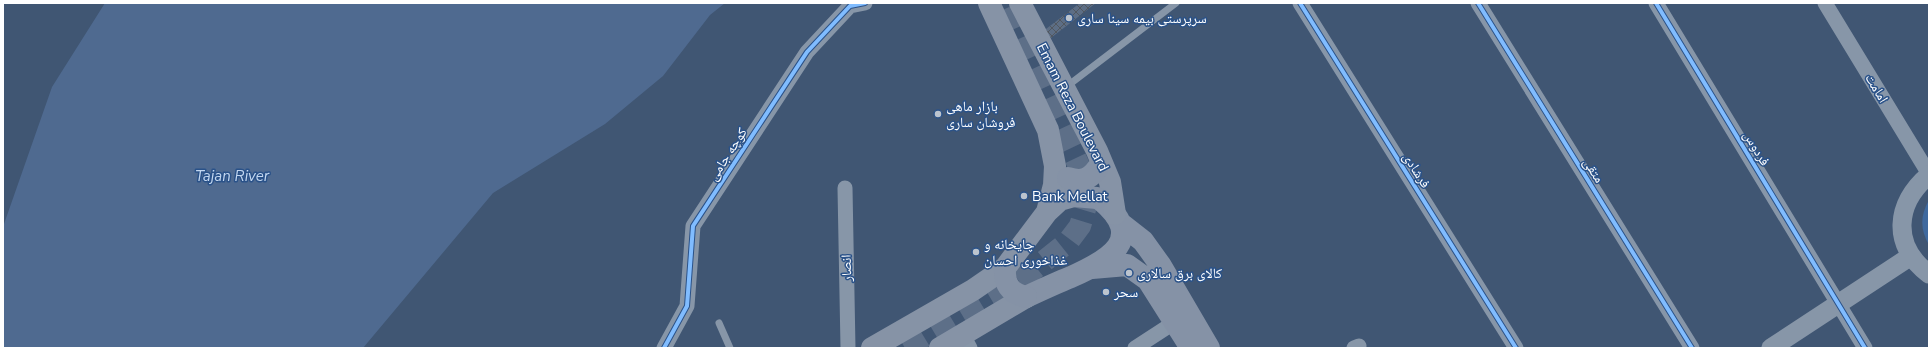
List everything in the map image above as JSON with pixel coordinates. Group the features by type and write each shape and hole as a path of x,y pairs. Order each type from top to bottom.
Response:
{"highway":[{"path":"989,3 1048,130 1066,179 1060,200 1047,212"},
{"name":"Emam Reza Boulevard","path":"1020,3 1064,88 1096,160 1110,182 1117,219"},
{"path":"940,348 966,342 1002,291 1047,212 1054,185 1066,179"},
{"path":"872,348 1002,291"}],"main road":[{"path":"1066,179 1079,181 1091,177 1096,160"},
{"path":"1066,179 1096,198 1117,219 1143,241 1209,348"},
{"path":"1089,268 1108,257 1116,250 1123,231 1117,219"},
{"path":"1002,291 1089,268 1127,265 1148,280 1191,348"}],"street":[{"name":"کوچه جامی","path":"664,348 687,306 693,226 806,52 850,6 865,3"},
{"name":"فرشادی","path":"1300,3 1516,348"},
{"name":"متقی","path":"1478,3 1692,348"},
{"name":"فردوس","path":"1656,3 1865,348"},
{"name":"امامت","path":"1825,3 1929,174"},
{"path":"1929,174 1918,184 1909,197 1903,211 1902,226 1904,242 1911,256 1920,268 1929,274"},
{"name":"انصار","path":"845,188 848,348"},
{"path":"1771,348 1911,256"},
{"path":"1135,348 1175,322"}],"lane":[{"path":"1064,88 1176,3"},
{"path":"719,323 730,348"}],"shaded area":[{"path":"1929,200 1929,245 1924,233 1922,222"}],"water":[{"name":"Tajan River","path":"105,3 725,3 710,15 663,76 605,124 493,193 363,348 3,348 4,224 52,87"}],"building":[{"name":"سرپرستی بیمه سینا ساری","path":"1080,3 1096,3 1047,41 1042,32"}],"tunnel":[{"path":"905,348 1028,274 1068,242 1080,226 1086,206 1087,183 1003,3"}],"cycle path":[{"path":"664,348 687,306 693,226 807,52 850,6 865,3"},
{"path":"1300,3 1516,348"},
{"path":"1478,3 1692,348"},
{"path":"1656,3 1865,348"}],"place":[{"name":"سرپرستی بیمه سینا ساری","path":"1069,18"},
{"name":"بازار ماهی فروشان ساری","path":"938,114"},
{"name":"Bank Mellat","path":"1024,196"},
{"name":"چایخانه و غذاخوری احسان","path":"976,252"},
{"name":"کالای برق سالاری","path":"1129,273"},
{"name":"سحر","path":"1106,292"}]}
